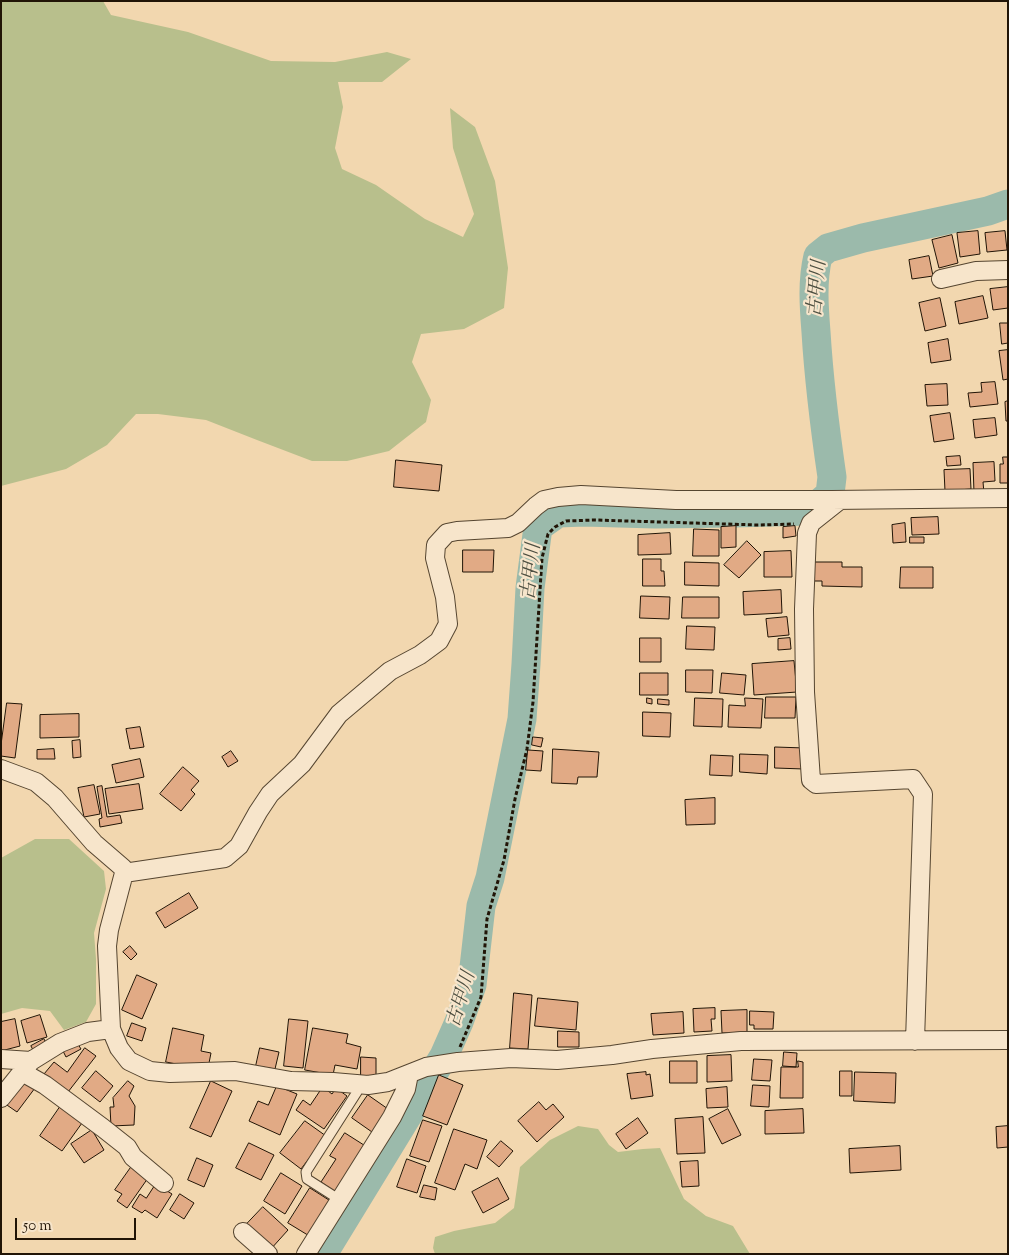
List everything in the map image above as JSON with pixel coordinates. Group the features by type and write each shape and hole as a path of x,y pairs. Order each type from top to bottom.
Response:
{"street":[{"path":"942,279 976,271 1008,270"},
{"path":"124,874 225,858 239,846 270,794 302,764 339,714 390,671 420,655 439,641 448,624 446,597 435,558 436,544 447,533 508,528 518,523 544,500 573,495 676,500 1008,498"},
{"path":"840,500 811,523 807,533 804,609 805,692 811,780 816,784 913,779 923,794 915,1041"},
{"path":"1,769 36,782 55,798 94,843 123,868 124,874 107,946 112,1029 119,1048 129,1061 150,1071 170,1073 235,1071 290,1081 368,1085 388,1082 426,1066 458,1062 511,1058 557,1060 740,1041 1008,1040"},
{"path":"1,1098 27,1067 60,1043 88,1032 112,1029"},
{"path":"1,1059 27,1067 44,1085 127,1147 132,1157 164,1183"},
{"path":"306,1254 392,1117 406,1089 410,1074"},
{"path":"243,1232 268,1254"}],"lane":[{"path":"340,1200 307,1178 306,1172 357,1092 358,1084"}],"path":[{"path":"458,1062 458,1052 481,997 487,919 504,860 515,799 527,749 542,558 548,534 555,526 566,521 595,520 758,525 811,523"}],"green space":[{"path":"1,1 103,1 111,15 188,32 271,61 335,62 387,52 411,59 382,82 338,82 343,107 335,148 342,169 376,185 425,219 463,237 474,214 453,148 450,108 475,127 495,181 508,268 504,308 464,329 421,334 412,362 431,400 426,422 389,451 347,461 312,461 206,420 158,414 136,414 107,445 66,469 1,486"},
{"path":"35,839 69,839 104,871 106,889 94,933 96,1004 86,1022 64,1030 50,1011 22,1008 1,1014 1,858"},
{"path":"578,1126 598,1129 609,1145 618,1152 660,1148 684,1199 706,1216 733,1226 750,1254 435,1254 433,1248 435,1237 454,1231 495,1223 514,1208 520,1167 550,1140"}],"building":[{"path":"978,231 980,254 960,257 957,233"},
{"path":"1005,231 1007,250 987,252 985,233"},
{"path":"952,235 958,263 939,268 932,240"},
{"path":"929,256 933,276 912,279 909,260"},
{"path":"1008,287 1008,308 993,310 990,289"},
{"path":"983,296 988,318 959,324 955,302"},
{"path":"940,298 946,326 925,331 919,303"},
{"path":"1000,323 1008,323 1008,343 1002,344"},
{"path":"948,339 951,360 931,363 928,343"},
{"path":"1008,350 1008,379 1003,380 999,351"},
{"path":"995,382 998,404 970,407 968,393 982,392 981,383"},
{"path":"947,384 948,405 927,406 925,385"},
{"path":"1008,401 1008,421 1006,421 1005,402"},
{"path":"950,413 954,439 934,442 930,416"},
{"path":"995,418 997,435 975,438 973,420"},
{"path":"960,456 961,465 947,466 946,457"},
{"path":"1003,457 1008,457 1008,483 1000,483 1000,464 1003,464"},
{"path":"396,460 442,465 439,491 394,487"},
{"path":"994,462 995,481 983,482 984,493 974,493 973,463"},
{"path":"970,469 971,489 945,491 944,470"},
{"path":"938,517 939,534 912,535 911,518"},
{"path":"905,523 906,542 893,543 892,525"},
{"path":"736,526 736,547 721,548 721,527"},
{"path":"795,526 796,536 783,538 783,527"},
{"path":"694,529 719,530 719,556 693,556"},
{"path":"670,533 671,554 638,555 638,535"},
{"path":"910,537 924,537 924,543 910,543"},
{"path":"747,541 761,555 739,578 724,565"},
{"path":"463,550 494,550 493,572 463,572"},
{"path":"791,551 792,577 764,577 764,552"},
{"path":"643,559 661,559 661,571 664,571 665,586 643,586"},
{"path":"685,562 719,563 719,586 685,585"},
{"path":"812,562 842,562 842,567 862,567 862,587 822,586 822,581 812,581"},
{"path":"901,567 933,567 933,588 900,588"},
{"path":"781,590 782,613 744,615 743,592"},
{"path":"641,596 670,597 669,619 640,618"},
{"path":"683,597 719,597 719,618 682,618"},
{"path":"787,617 789,635 768,637 766,619"},
{"path":"687,626 715,627 714,650 686,649"},
{"path":"640,638 661,638 661,662 640,662"},
{"path":"790,638 791,649 778,650 778,639"},
{"path":"794,661 797,692 754,695 752,664"},
{"path":"686,670 713,670 712,693 686,692"},
{"path":"640,673 668,673 668,695 640,695"},
{"path":"722,673 746,675 744,695 720,693"},
{"path":"766,697 796,697 795,718 765,718"},
{"path":"647,698 652,699 652,704 647,703"},
{"path":"695,698 723,699 722,727 694,726"},
{"path":"745,698 763,699 761,728 728,727 729,705 745,706"},
{"path":"658,699 669,700 669,705 658,704"},
{"path":"7,703 22,704 15,758 1,756"},
{"path":"643,712 671,713 670,737 643,736"},
{"path":"79,714 79,737 40,738 40,715"},
{"path":"140,727 144,747 130,749 126,729"},
{"path":"533,737 543,738 541,747 532,745"},
{"path":"80,740 81,757 73,758 72,741"},
{"path":"775,747 805,748 804,769 775,768"},
{"path":"54,749 55,759 37,759 37,750"},
{"path":"553,749 599,752 597,777 578,777 577,784 552,783"},
{"path":"528,750 543,751 541,771 526,770"},
{"path":"231,751 238,761 228,767 222,757"},
{"path":"740,754 768,755 767,774 740,772"},
{"path":"711,755 733,756 732,776 710,775"},
{"path":"140,759 144,777 116,783 112,765"},
{"path":"183,767 199,781 191,790 195,794 181,811 160,794"},
{"path":"139,784 143,809 109,814 105,789"},
{"path":"94,785 100,814 84,817 78,788"},
{"path":"102,786 107,817 120,815 122,823 100,827 99,819 102,818 97,787"},
{"path":"715,798 715,824 686,825 685,800"},
{"path":"189,893 198,908 165,928 156,913"},
{"path":"130,946 137,954 131,960 123,952"},
{"path":"137,975 157,984 142,1019 122,1010"},
{"path":"514,993 532,995 528,1049 510,1048"},
{"path":"538,998 578,1002 576,1030 535,1026"},
{"path":"715,1008 715,1019 711,1019 712,1031 694,1032 693,1009"},
{"path":"747,1010 747,1032 722,1033 721,1011"},
{"path":"750,1011 774,1012 773,1029 754,1029 754,1025 750,1025"},
{"path":"683,1012 684,1033 653,1035 651,1014"},
{"path":"40,1015 47,1037 27,1043 21,1021"},
{"path":"15,1019 20,1046 1,1051 1,1022"},
{"path":"289,1019 308,1021 303,1068 284,1066"},
{"path":"132,1023 146,1028 142,1041 127,1036"},
{"path":"173,1028 204,1035 201,1051 211,1053 208,1068 166,1062"},
{"path":"313,1028 348,1034 346,1043 361,1047 357,1069 335,1065 333,1075 305,1070"},
{"path":"558,1031 579,1032 579,1047 558,1047"},
{"path":"44,1039 47,1045 34,1052 31,1046"},
{"path":"76,1041 81,1049 66,1057 62,1049"},
{"path":"85,1048 96,1056 68,1092 44,1074 54,1062 67,1072"},
{"path":"260,1048 279,1052 275,1069 256,1066"},
{"path":"784,1052 797,1053 796,1067 783,1066"},
{"path":"731,1055 732,1081 707,1082 707,1056"},
{"path":"361,1057 376,1058 376,1079 361,1078"},
{"path":"754,1059 772,1060 770,1081 752,1080"},
{"path":"670,1061 697,1061 697,1083 670,1083"},
{"path":"798,1061 803,1062 803,1098 780,1098 781,1067 798,1067"},
{"path":"96,1071 113,1086 100,1102 82,1088"},
{"path":"840,1071 852,1071 852,1096 840,1096"},
{"path":"646,1072 646,1075 650,1074 653,1096 631,1099 627,1074"},
{"path":"855,1072 896,1073 895,1103 854,1101"},
{"path":"439,1075 463,1085 447,1125 423,1116"},
{"path":"22,1078 35,1088 17,1112 4,1103"},
{"path":"128,1081 134,1086 129,1096 135,1106 134,1125 111,1126 110,1107 114,1107 113,1098"},
{"path":"211,1081 232,1091 211,1137 190,1128"},
{"path":"753,1085 770,1086 769,1107 751,1106"},
{"path":"277,1086 297,1094 280,1135 249,1121 258,1101 268,1105"},
{"path":"323,1087 332,1094 336,1088 347,1096 324,1129 296,1110 303,1100 310,1105"},
{"path":"727,1087 728,1107 707,1108 706,1089"},
{"path":"368,1095 388,1109 372,1132 352,1118"},
{"path":"539,1102 546,1110 553,1104 564,1117 537,1142 518,1121"},
{"path":"60,1107 82,1123 62,1151 40,1136"},
{"path":"728,1109 741,1135 722,1144 709,1119"},
{"path":"803,1109 804,1133 765,1134 765,1111"},
{"path":"703,1117 705,1153 677,1154 675,1119"},
{"path":"638,1118 648,1133 626,1149 616,1134"},
{"path":"423,1120 442,1126 429,1162 410,1156"},
{"path":"305,1121 326,1136 301,1169 280,1153"},
{"path":"1008,1126 1008,1147 997,1148 996,1127"},
{"path":"454,1129 487,1140 477,1169 465,1164 455,1190 435,1183"},
{"path":"92,1130 104,1150 84,1163 71,1144"},
{"path":"345,1133 367,1147 337,1193 321,1182 336,1159 330,1156"},
{"path":"501,1141 513,1151 499,1167 487,1157"},
{"path":"249,1143 274,1155 261,1180 236,1168"},
{"path":"900,1146 901,1170 850,1173 849,1149"},
{"path":"197,1158 213,1165 204,1187 188,1180"},
{"path":"407,1159 426,1166 417,1193 397,1187"},
{"path":"698,1161 699,1186 682,1187 680,1162"},
{"path":"132,1166 148,1178 127,1208 117,1201 122,1194 115,1190"},
{"path":"281,1173 302,1186 285,1214 264,1201"},
{"path":"498,1178 509,1199 483,1213 472,1192"},
{"path":"156,1184 172,1194 157,1218 145,1210 142,1213 132,1207 140,1194 146,1198"},
{"path":"424,1185 437,1188 435,1200 420,1197"},
{"path":"310,1188 332,1202 311,1237 288,1223"},
{"path":"180,1194 194,1203 184,1219 170,1210"},
{"path":"263,1207 288,1230 270,1250 245,1226"}],"waterway":[{"name":"古甲川","path":"325,1254 326,1249 444,1056 472,985 481,906 490,878 522,719 530,588 538,527 558,513 655,514 810,511 830,494 832,477 821,387 815,313 814,284 818,256 828,248 863,238 988,211 1008,204"}]}
